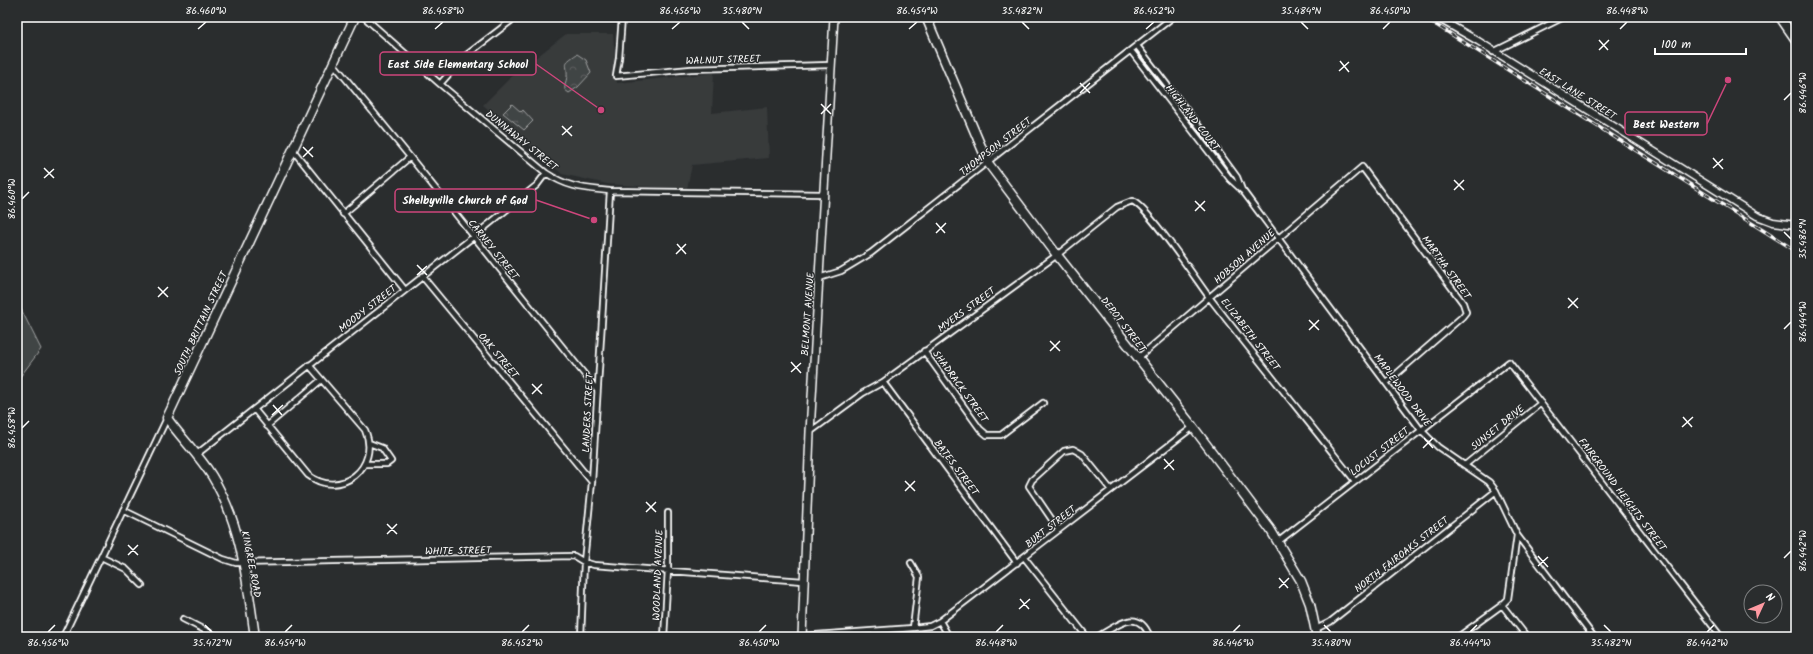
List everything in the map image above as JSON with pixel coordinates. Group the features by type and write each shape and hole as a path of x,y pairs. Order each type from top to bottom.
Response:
{"main road":[{"name":"SOUTH BRITTAIN STREET","path":"167,418 355,17"},
{"name":"BELMONT AVENUE","path":"802,637 810,432 834,17"},
{"name":"DEPOT STREET","path":"926,17 988,163 1056,255 1193,427 1279,541 1301,581 1310,604 1316,633"},
{"path":"1780,17 1796,40"},
{"name":"KINGREE ROAD","path":"167,418 197,454 212,476 228,509 240,544 255,637"}],"street":[{"name":"DUNNAWAY STREET","path":"364,17 440,84 546,173 570,186 610,191 824,194"},
{"path":"440,84 464,58 516,17"},
{"name":"WALNUT STREET","path":"622,17 616,76 692,69 831,64"},
{"name":"THOMPSON STREET","path":"819,278 841,270 871,253 1138,47 1174,17"},
{"name":"EAST LANE STREET","path":"1436,17 1478,41 1493,52 1757,216 1773,222 1796,225"},
{"path":"1493,52 1564,17"},
{"name":"HIGHLAND COURT","path":"1138,47 1226,162 1237,178 1243,191"},
{"name":"HIGHLAND COURT","path":"1131,51 1230,179 1243,191 1278,238"},
{"name":"CARNEY STREET","path":"333,63 596,390"},
{"path":"292,149 405,290"},
{"path":"343,214 410,157"},
{"name":"HOBSON AVENUE","path":"1138,358 1362,167"},
{"name":"MARTHA STREET","path":"1362,167 1463,303 1466,312 1386,384"},
{"name":"MOODY STREET","path":"197,454 473,237 537,185 546,173"},
{"name":"LANDERS STREET","path":"580,637 584,562 592,482 596,390 610,191"},
{"name":"MYERS STREET","path":"810,432 863,393 883,382 1056,255 1117,207 1132,201"},
{"name":"ELIZABETH STREET","path":"1132,201 1138,203 1355,481"},
{"name":"MAPLEWOOD DRIVE","path":"1278,238 1421,430 1438,447 1489,482 1496,491 1517,535 1594,637"},
{"name":"OAK STREET","path":"422,276 592,482"},
{"name":"SHADRACK STREET","path":"924,351 980,429 987,435 1001,435 1043,403"},
{"name":"LOCUST STREET","path":"1279,541 1509,362"},
{"name":"FAIRGROUND HEIGHTS STREET","path":"1509,362 1721,637"},
{"path":"254,409 308,475 322,484 339,484 354,477 366,464 369,443 364,430 309,365"},
{"path":"267,426 322,380"},
{"name":"BATES STREET","path":"883,382 1017,563"},
{"name":"SUNSET DRIVE","path":"1465,465 1541,403"},
{"name":"SOUTH BRITTAIN STREET","path":"63,635 167,418"},
{"name":"BURT STREET","path":"802,637 913,628 930,626 940,621 1193,427"},
{"path":"366,464 387,464 391,461 382,448 369,443"},
{"path":"1059,530 1029,486 1032,480 1064,451 1073,449 1082,454 1111,490"},
{"name":"NORTH FAIROAKS STREET","path":"1316,633 1496,491"},
{"name":"WHITE STREET","path":"123,510 223,559 236,563 574,556 584,562 803,581"},
{"name":"WOODLAND AVENUE","path":"664,637 668,570 668,513"},
{"path":"1458,637 1508,599 1517,535"},
{"path":"101,557 126,569 142,585"},
{"path":"1024,557 1087,637"},
{"path":"911,563 919,576 913,628"},
{"path":"1502,605 1527,637"},
{"path":"183,619 218,637"},
{"path":"1098,637 1126,621 1133,620 1140,622 1147,629 1150,637"},
{"path":"940,621 949,637"},
{"path":"63,635 70,637"}],"shaded area":[{"path":"566,34 613,34 617,83 714,73 712,113 767,107 769,158 692,165 687,189 607,184 562,174 483,105 511,77"}],"green space":[{"path":"577,54 586,60 591,73 578,87 569,93 565,90 567,77 566,64"},
{"path":"512,104 521,112 523,110 533,121 524,130 503,113"},
{"path":"17,307 21,309 41,349 17,381"}],"railway":[{"path":"1419,17 1438,26 1796,251"}],"place":[{"name":"Best Western","path":"1728,80"},
{"name":"East Side Elementary School","path":"601,110"},
{"name":"Shelbyville Church of God","path":"594,220"}]}
